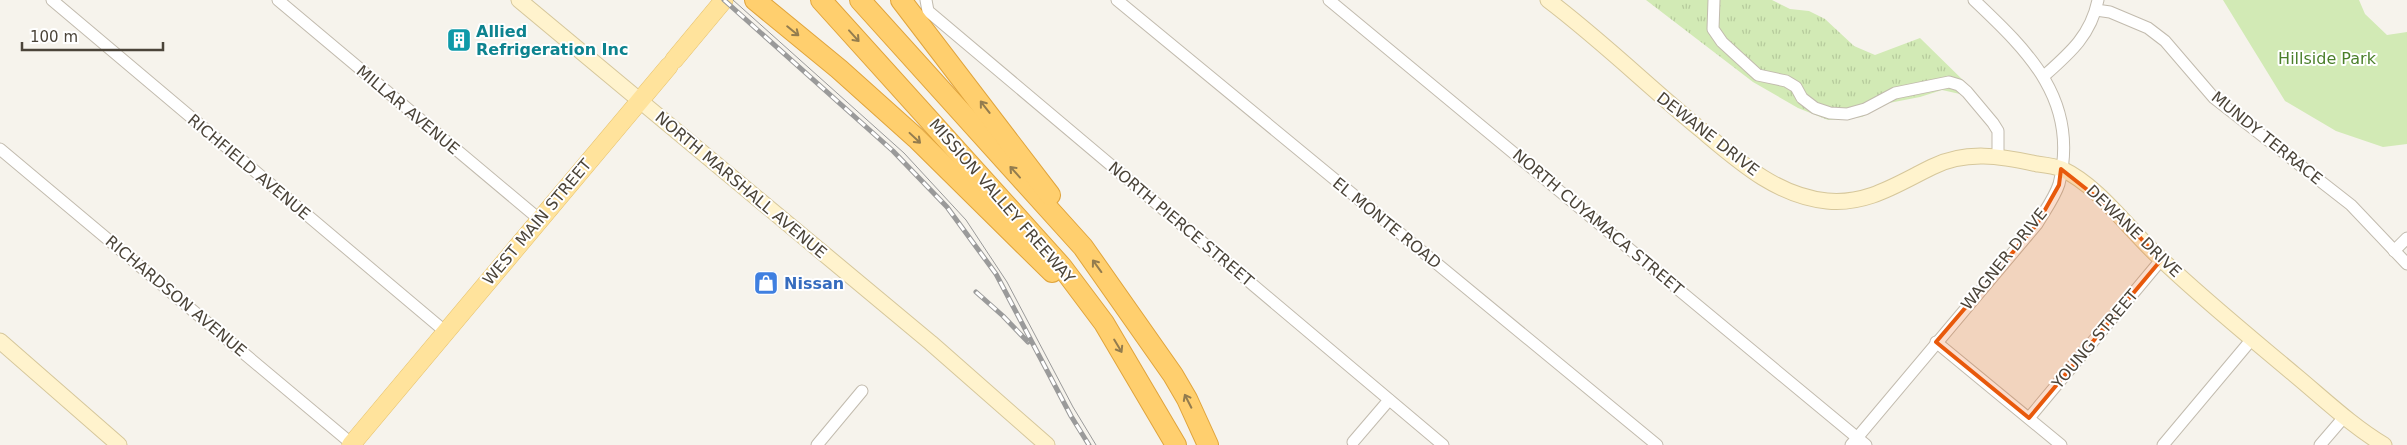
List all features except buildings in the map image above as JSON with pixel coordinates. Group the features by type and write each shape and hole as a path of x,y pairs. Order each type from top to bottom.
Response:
{"highway":[{"path":"755,0 840,69 916,138 1104,323"},
{"name":"MISSION VALLEY FREEWAY","path":"821,0 1035,234 1104,323 1176,445"},
{"name":"MISSION VALLEY FREEWAY","path":"860,0 1083,247 1173,375 1187,399 1208,445"},
{"path":"901,0 1042,183 1083,247"}],"main road":[{"name":"WEST MAIN STREET","path":"351,444 724,0"}],"street":[{"name":"RICHFIELD AVENUE","path":"52,0 446,333"},
{"name":"MILLAR AVENUE","path":"278,0 539,219"},
{"name":"NORTH MARSHALL AVENUE","path":"519,0 916,330 1047,445"},
{"name":"NORTH PIERCE STREET","path":"926,0 928,11 1443,445"},
{"name":"EL MONTE ROAD","path":"1117,0 1657,445"},
{"name":"NORTH CUYAMACA STREET","path":"1329,0 1854,441 1866,445"},
{"name":"DEWANE DRIVE","path":"1548,0 1573,19 1658,95 1753,172 1798,195 1827,201 1857,200 1885,192 1945,162 1974,156 1998,156 2061,169 2083,183 2118,214 2161,260 2252,339 2345,416 2384,445"},
{"path":"1714,0 1713,29 1722,42 1758,75 1786,82 1796,87 1802,98 1815,108 1830,113 1847,114 1865,109 1895,93 1949,82 1959,85 1967,92 1993,123 1998,131 1998,156"},
{"name":"WAGNER DRIVE","path":"1854,441 2037,224 2058,185 2064,140 2061,121 2044,76 2031,56 1974,0"},
{"path":"2044,76 2078,45 2088,29 2097,5"},
{"name":"MUNDY TERRACE","path":"2097,5 2148,28 2165,41 2214,98 2351,205 2407,264"},
{"name":"RICHARDSON AVENUE","path":"0,149 351,444"},
{"path":"2394,251 2407,238"},
{"name":"YOUNG STREET","path":"2029,418 2161,260"},
{"path":"2163,445 2252,339"},
{"path":"0,341 119,445"},
{"path":"1936,342 2061,445"},
{"path":"817,445 862,390"},
{"path":"1353,442 1389,400"},
{"path":"2320,445 2345,416"}],"highlighted area":[{"path":"2061,169 2118,214 2161,260 2029,418 1936,342 2037,224 2059,185"}],"green space":[{"path":"1646,0 1772,0 1790,9 1809,11 1825,19 1854,46 1875,55 1920,38 1969,86 1960,94 1942,90 1920,97 1889,103 1862,117 1828,120 1798,108 1753,82"},
{"name":"Hillside Park","path":"2223,0 2359,0 2365,14 2387,35 2407,32 2407,144 2383,147 2336,131 2285,101"}],"tram line":[{"path":"733,0 904,153 966,220 1007,282 1073,407 1096,445"}],"railway":[{"path":"724,0 893,151 947,207 996,274 1071,416 1089,445"},
{"path":"976,292 1028,342"}],"place":[{"name":"Allied Refrigeration Inc","path":"459,40"},
{"name":"Nissan","path":"766,283"}]}
